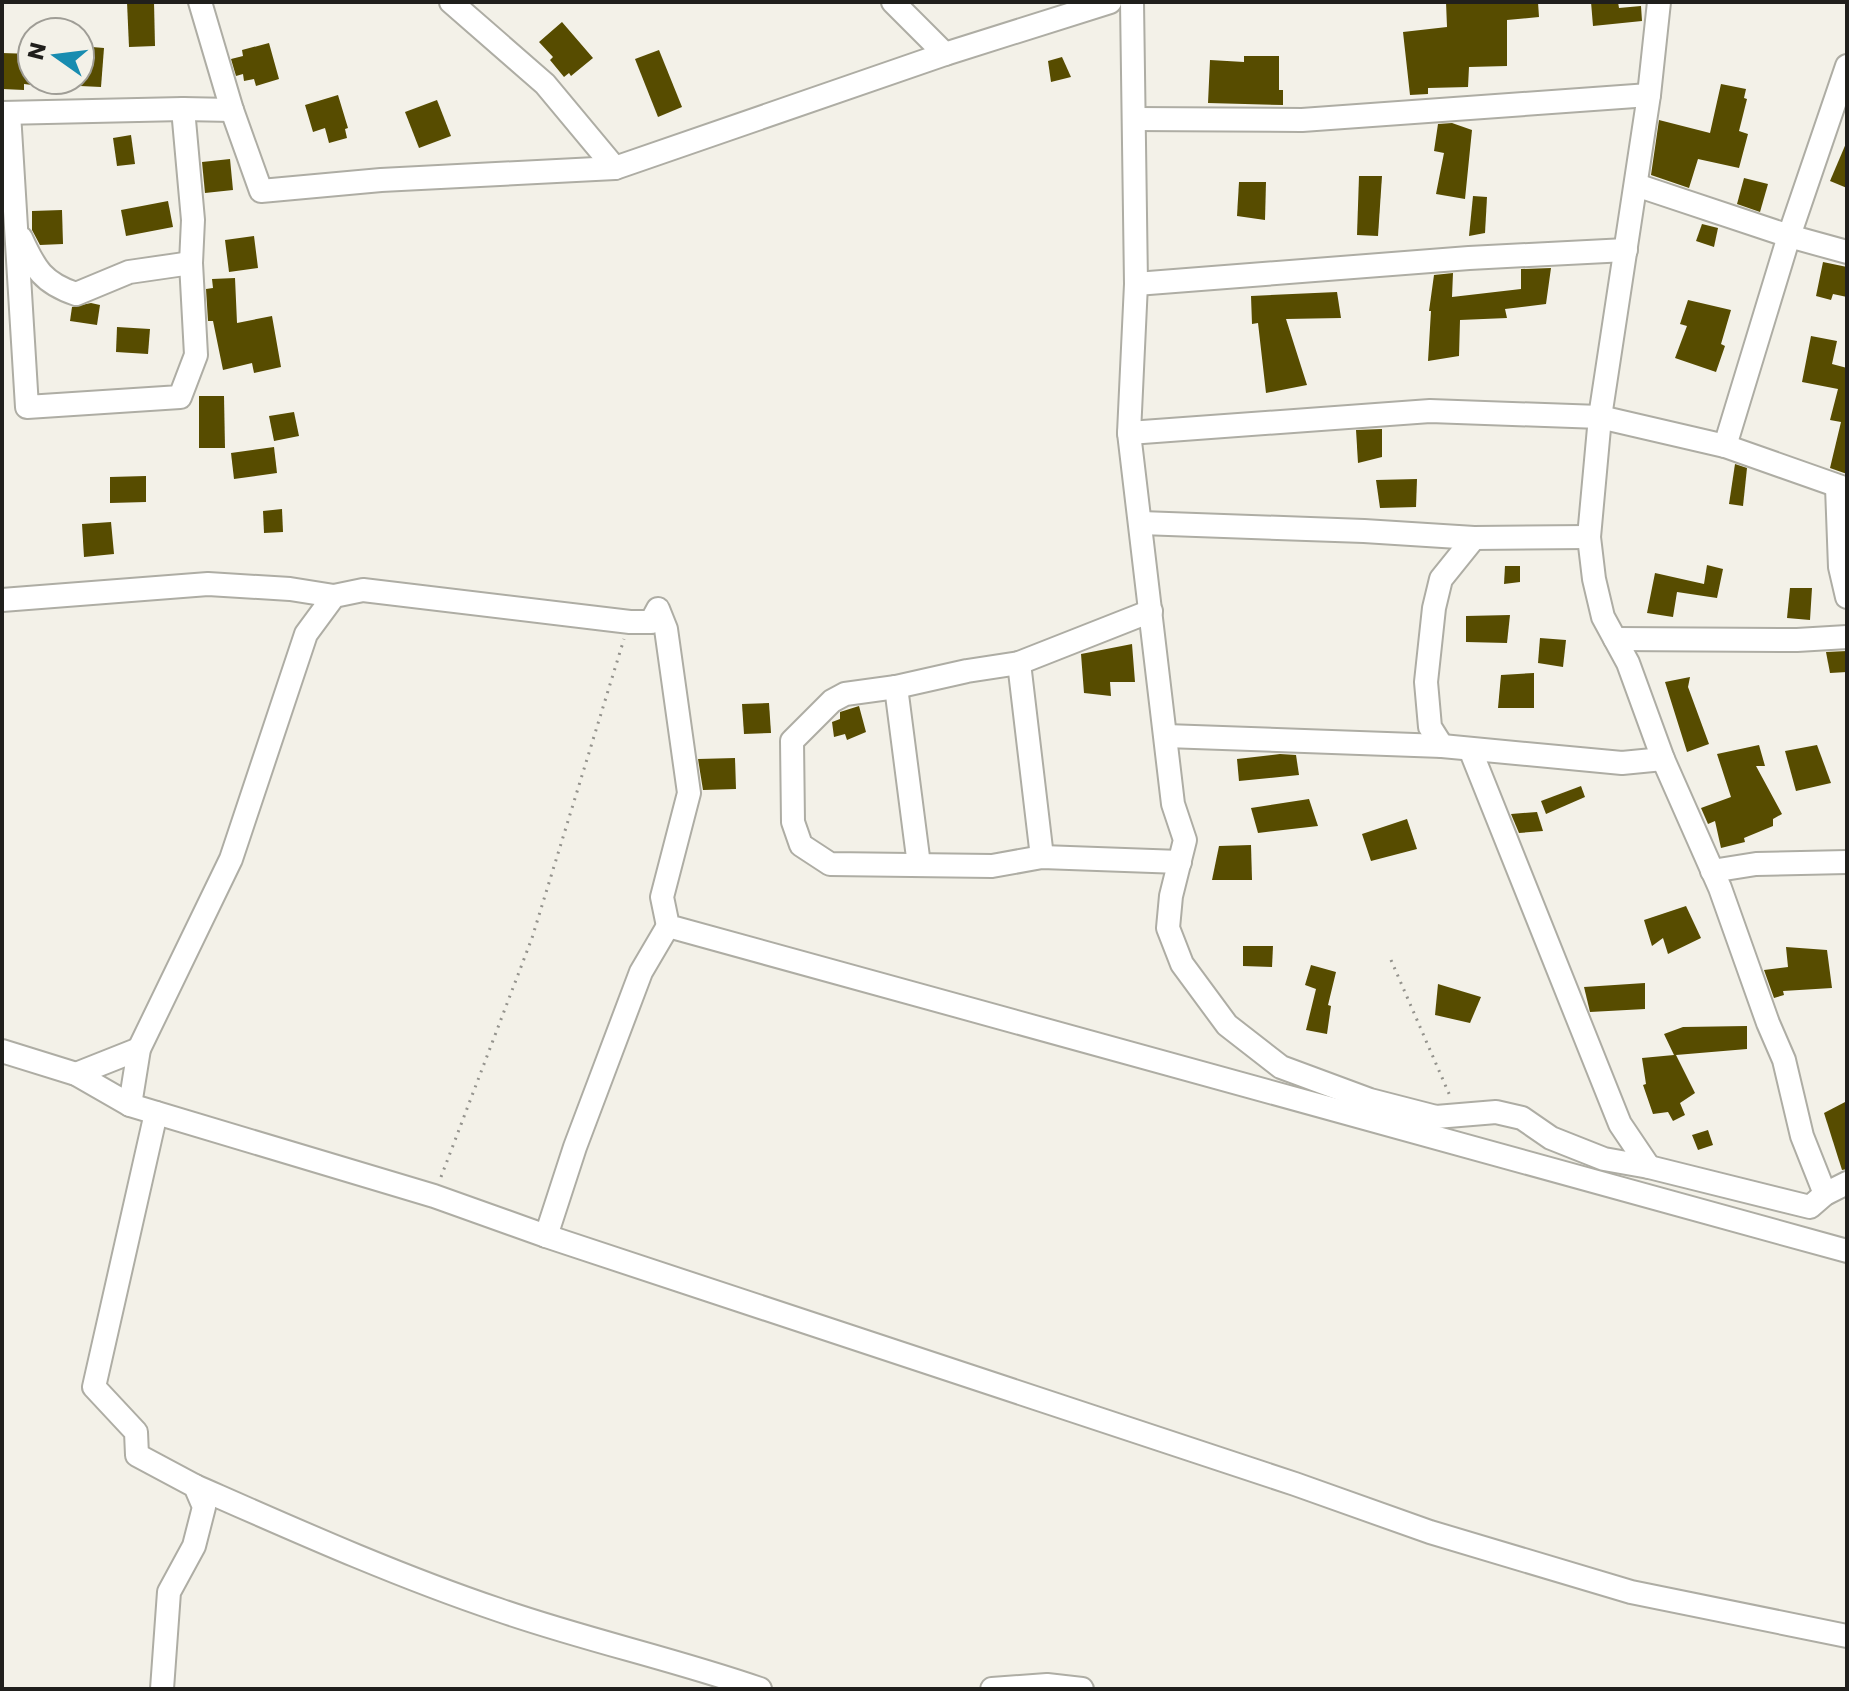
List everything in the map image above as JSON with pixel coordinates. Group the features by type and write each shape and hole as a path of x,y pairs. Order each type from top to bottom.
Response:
{"street":[{"path":"200,2 232,110 261,191 381,180 615,168 945,54 1110,2"},
{"path":"451,2 545,84 615,168"},
{"path":"893,2 945,54"},
{"path":"1132,2 1136,284 1129,433 1173,804 1185,840 1171,896 1168,928 1182,964 1227,1025 1281,1067 1370,1100 1436,1117 1496,1112 1522,1118 1551,1138 1604,1159 1649,1167 1810,1207 1825,1194 1847,1183"},
{"path":"1659,2 1649,95 1600,417 1589,537 1594,579 1603,617 1628,663 1663,759 1712,871 1784,1060 1802,1136 1825,1194"},
{"path":"1725,446 1789,236 1847,66"},
{"path":"1134,119 1302,120 1649,95"},
{"path":"183,109 193,220 191,263 196,355 180,397 27,407 6,113 183,109 232,110"},
{"path":"1636,185 1847,252"},
{"path":"16,227 34,267 54,287 76,294 129,272 191,263"},
{"path":"1136,284 1469,258 1626,250"},
{"path":"1129,433 1430,411 1600,417 1725,446 1842,488 1840,567 1847,597"},
{"path":"1141,523 1474,538 1589,537"},
{"path":"1442,746 1430,727 1426,682 1434,608 1441,579 1474,538"},
{"path":"2,600 208,584 290,589 334,596 363,590 630,622 651,622 658,609 666,629 689,793 662,897 668,926 641,972 575,1147 546,1236"},
{"path":"130,1105 139,1049 231,859 306,634 334,596"},
{"path":"1151,611 1019,663 845,694 832,701 792,741 793,822 801,845 830,864 992,866 1042,857 1180,862"},
{"path":"1615,639 1797,640 1847,637"},
{"path":"1019,663 1042,857"},
{"path":"896,687 919,865"},
{"path":"1166,736 1442,746 1622,763 1663,759"},
{"path":"1470,749 1620,1124 1649,1167"},
{"path":"1712,871 1756,864 1847,862"},
{"path":"668,926 1847,1251"},
{"path":"76,1074 139,1049"},
{"path":"2,1051 76,1074 130,1105 434,1196 1430,1532 1631,1592 1847,1636"},
{"path":"156,1113 94,1387 136,1432 137,1455 195,1486 312,1538 499,1610 760,1689"},
{"path":"162,1689 169,1592 194,1546 204,1507 195,1486"},
{"path":"992,1689 1047,1685 1082,1689"}],"path":[{"path":"434,1196 532,938 630,622"},
{"path":"1391,960 1444,1087 1461,1116"}],"building":[{"path":"127,2 154,2 155,46 129,47"},
{"path":"1446,2 1538,2 1539,17 1507,20 1507,66 1469,67 1468,87 1428,88 1428,94 1410,95 1403,32 1447,27"},
{"path":"1591,2 1618,2 1619,8 1641,6 1642,21 1593,26"},
{"path":"562,22 593,58 571,76 569,73 564,77 550,60 553,57 539,42"},
{"path":"269,43 279,79 256,86 254,79 244,81 243,74 236,76 231,59 243,56 242,50"},
{"path":"96,47 104,48 101,87 96,87"},
{"path":"659,50 682,107 658,117 635,59"},
{"path":"2,53 16,53 16,90 2,89"},
{"path":"1244,56 1279,56 1279,90 1283,90 1283,105 1208,103 1210,60 1244,62"},
{"path":"1062,57 1071,77 1051,82 1048,61"},
{"path":"1721,84 1746,89 1744,98 1747,99 1739,131 1748,134 1739,168 1698,159 1689,188 1651,175 1659,120 1710,133"},
{"path":"338,95 348,128 345,129 347,138 329,143 325,128 313,132 305,105"},
{"path":"437,100 451,136 419,148 405,112"},
{"path":"1452,123 1472,130 1465,199 1436,194 1444,153 1434,151 1438,124"},
{"path":"131,135 135,164 117,166 113,138"},
{"path":"1847,141 1847,188 1830,181"},
{"path":"230,159 233,190 205,193 202,162"},
{"path":"1359,176 1382,176 1378,236 1357,235"},
{"path":"1744,178 1768,184 1760,212 1737,204"},
{"path":"1239,182 1266,182 1265,220 1237,216"},
{"path":"1473,196 1487,197 1485,233 1469,236"},
{"path":"168,201 173,227 126,236 121,210"},
{"path":"62,210 63,244 40,245 32,230 32,211"},
{"path":"1702,224 1718,228 1714,247 1696,241"},
{"path":"254,236 258,268 229,272 225,240"},
{"path":"1823,262 1847,267 1847,297 1833,294 1831,300 1816,296"},
{"path":"1551,268 1546,304 1505,309 1507,318 1460,320 1459,356 1428,361 1429,311 1434,275 1453,273 1452,297 1521,289 1521,269"},
{"path":"235,278 237,323 272,316 281,367 254,373 252,363 223,370 213,321 208,321 206,289 213,288 212,279"},
{"path":"1337,292 1341,318 1286,319 1307,385 1266,393 1258,323 1252,324 1251,296"},
{"path":"1688,300 1731,310 1721,344 1725,346 1716,372 1675,358 1687,326 1680,324"},
{"path":"91,303 100,305 97,325 70,321 72,307"},
{"path":"117,327 150,329 148,354 116,352"},
{"path":"1811,336 1837,341 1832,364 1847,368 1847,474 1830,468 1841,422 1830,420 1838,389 1802,382"},
{"path":"199,396 224,396 225,448 199,448"},
{"path":"294,412 299,436 274,441 269,416"},
{"path":"1382,429 1382,457 1358,463 1356,430"},
{"path":"274,447 277,473 234,479 231,453"},
{"path":"1735,464 1747,468 1743,506 1729,504"},
{"path":"146,476 146,502 110,503 110,477"},
{"path":"1417,479 1416,507 1380,508 1376,480"},
{"path":"282,509 283,532 264,533 263,511"},
{"path":"111,522 114,554 84,557 82,524"},
{"path":"1707,565 1723,569 1717,598 1677,592 1673,617 1647,613 1655,573 1704,584"},
{"path":"1505,566 1520,566 1520,582 1504,584"},
{"path":"1790,588 1812,588 1810,620 1787,618"},
{"path":"1510,615 1507,643 1466,642 1466,616"},
{"path":"1540,638 1566,640 1563,667 1538,663"},
{"path":"1132,644 1135,682 1110,682 1111,696 1084,693 1081,654"},
{"path":"1847,651 1847,672 1830,673 1826,652"},
{"path":"1534,673 1534,708 1498,708 1501,675"},
{"path":"1690,677 1688,687 1709,744 1687,752 1665,682"},
{"path":"769,703 771,733 744,734 742,704"},
{"path":"859,706 866,732 847,740 845,734 834,737 832,722 840,719 840,712"},
{"path":"1759,745 1765,766 1756,766 1782,814 1773,819 1773,826 1744,838 1745,842 1721,848 1715,821 1708,824 1701,808 1731,797 1717,754"},
{"path":"1817,745 1831,783 1796,791 1785,751"},
{"path":"1296,755 1299,775 1239,781 1237,759"},
{"path":"735,758 736,789 703,790 698,759"},
{"path":"1581,786 1585,797 1546,814 1541,801"},
{"path":"1309,799 1318,826 1258,833 1251,808"},
{"path":"1537,812 1543,831 1519,833 1511,814"},
{"path":"1407,819 1417,849 1371,861 1362,834"},
{"path":"1251,845 1252,880 1212,880 1219,846"},
{"path":"1686,906 1701,938 1668,954 1663,938 1652,946 1644,920"},
{"path":"1243,946 1273,946 1272,967 1243,966"},
{"path":"1786,947 1827,950 1832,988 1783,991 1784,995 1774,998 1764,970 1788,967"},
{"path":"1311,965 1336,972 1328,1005 1331,1006 1327,1034 1306,1030 1316,989 1305,985"},
{"path":"1645,983 1645,1009 1590,1012 1584,987"},
{"path":"1438,984 1481,997 1470,1023 1435,1015"},
{"path":"1747,1026 1747,1049 1676,1055 1695,1093 1680,1103 1685,1115 1673,1121 1668,1112 1653,1114 1643,1085 1646,1084 1642,1058 1674,1055 1664,1034 1683,1027"},
{"path":"1847,1101 1847,1169 1842,1170 1824,1113"},
{"path":"1708,1130 1713,1145 1698,1150 1692,1135"}]}
